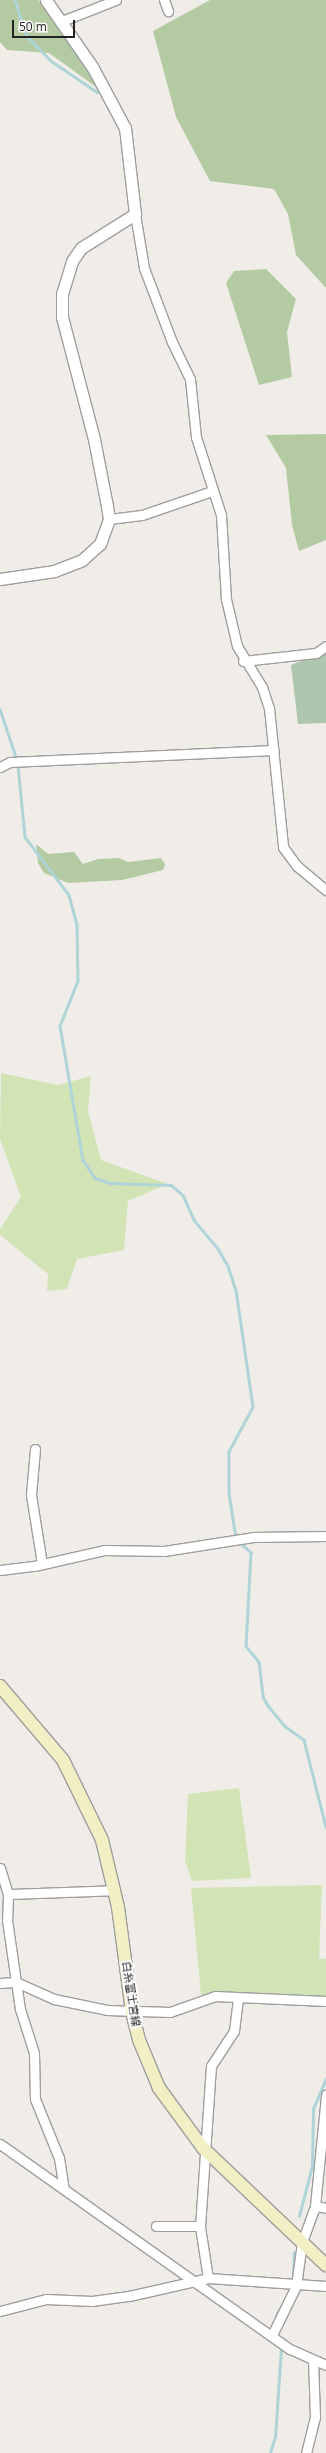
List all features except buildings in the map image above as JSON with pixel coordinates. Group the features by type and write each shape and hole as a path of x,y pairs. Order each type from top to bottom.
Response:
{"main road":[{"name":"白糸富士宮線","path":"0,1686 63,1760 102,1840 115,1890 132,2012 138,2040 159,2088 203,2148 326,2265"}],"street":[{"path":"46,0 62,20 114,102 125,128 135,214 144,268 172,342 190,379 196,437 212,491 221,515 226,599 243,661 264,694 274,750 283,847 297,866 326,890"},
{"path":"62,20 116,0"},
{"path":"164,0 168,11"},
{"path":"0,579 54,571 82,560 100,544 109,519 94,439 62,317 62,294 72,261 81,248 135,214"},
{"path":"109,519 142,515 212,491"},
{"path":"243,661 316,653 326,646"},
{"path":"0,767 10,762 274,750"},
{"path":"35,1449 31,1495 42,1564"},
{"path":"0,1570 42,1564 105,1550 164,1551 253,1536 326,1536"},
{"path":"0,1868 5,1875 8,1894 16,1982 34,2053 35,2100 59,2158 64,2189"},
{"path":"8,1894 115,1890"},
{"path":"0,1983 16,1982 70,2004 132,2012 170,2012 215,1996 238,2000 326,2001"},
{"path":"208,2278 200,2226 203,2148 211,2066 234,2031 238,2000"},
{"path":"272,2335 296,2286 302,2242 315,2206 326,2095"},
{"path":"0,2144 272,2335 313,2361 326,2365"},
{"path":"315,2206 326,2208"},
{"path":"156,2226 200,2226"},
{"path":"0,2311 46,2299 92,2300 129,2296 192,2280 208,2278 296,2286 326,2286"},
{"path":"306,2453 315,2417 313,2361"}],"green space":[{"path":"0,0 38,0 61,25 96,87 49,53 7,50 0,42"},
{"path":"210,0 326,0 326,288 296,255 288,214 274,189 210,181 176,117 153,31"},
{"path":"266,269 296,299 287,332 292,377 259,385 226,283 234,271"},
{"path":"326,434 326,540 299,551 292,525 286,468 266,435"},
{"path":"326,651 326,723 298,724 291,665"},
{"path":"36,844 48,854 74,852 83,864 98,859 119,858 128,862 161,858 165,864 163,870 122,880 68,883 44,873 38,863"},
{"path":"1,1073 58,1085 91,1076 88,1111 101,1160 168,1184 128,1201 124,1250 77,1259 67,1289 47,1291 48,1274 0,1235 0,1229 21,1197 0,1139"},
{"path":"239,1788 251,1878 192,1881 185,1861 188,1794"},
{"path":"322,1885 319,1958 326,1959 326,1998 201,1995 191,1888"}],"waterway":[{"path":"15,0 27,36 50,60 97,92"},
{"path":"0,709 17,760"},
{"path":"18,765 25,837 69,895 77,925 78,981 60,1026 83,1160 95,1178 110,1183 171,1185 183,1195 194,1220 217,1247 228,1266 236,1290 253,1407 229,1452 229,1493 236,1538"},
{"path":"239,1542 251,1552 246,1646 259,1662 263,1697 269,1707 285,1726 304,1740 326,1827"},
{"path":"299,2216 312,2166 313,2109 326,2079"},
{"path":"293,2278 294,2253"},
{"path":"276,2315 281,2307"},
{"path":"270,2453 275,2437 281,2350"}]}
